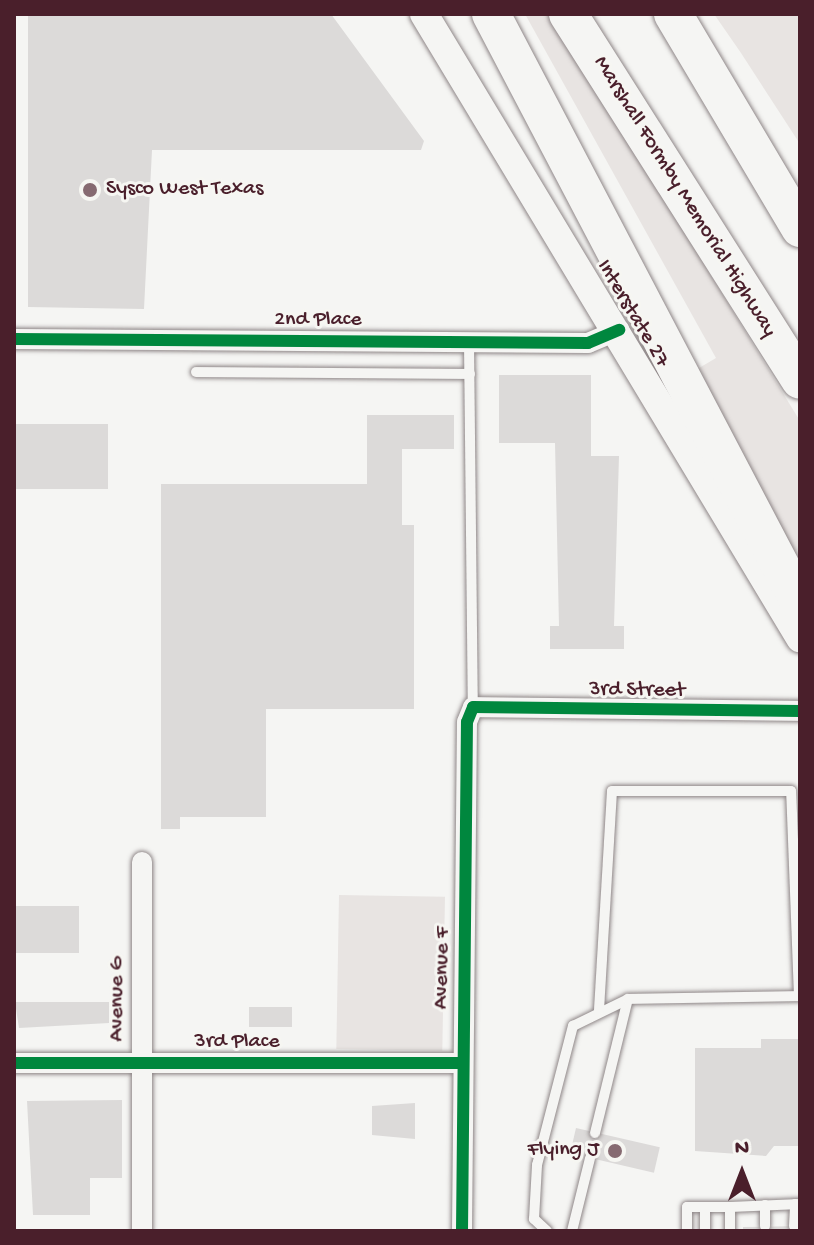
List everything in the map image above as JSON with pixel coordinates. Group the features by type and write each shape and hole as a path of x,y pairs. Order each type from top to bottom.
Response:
{"highway":[{"path":"491,14 800,603"},
{"name":"Marshall Formby Memorial Highway","path":"568,14 800,380"},
{"path":"673,14 800,228"},
{"path":"683,14 800,185"}],"main road":[{"name":"Interstate 27","path":"424,14 619,330 800,638"}],"street":[{"name":"2nd Place","path":"14,339 588,343 619,330"},
{"name":"3rd Street","path":"473,707 800,711"},
{"name":"Avenue F","path":"462,1231 461,1063 473,707"},
{"name":"Avenue G","path":"142,862 142,1231"},
{"name":"3rd Place","path":"14,1063 461,1063"}],"lane":[{"path":"469,342 473,707"},
{"path":"196,372 470,374"},
{"path":"547,1231 534,1219 537,1165 573,1026 628,999 799,996 796,791 612,791 599,1011"},
{"path":"595,1133 628,999"},
{"path":"572,1231 590,1158"},
{"path":"687,1231 687,1207 797,1204 794,1226"},
{"path":"765,1205 765,1226"},
{"path":"705,1207 705,1231"},
{"path":"730,1207 730,1231"}],"shaded area":[{"path":"525,14 551,14 800,421 800,572 694,371 716,358"},
{"path":"714,14 800,14 800,144 741,53"},
{"path":"339,895 445,897 442,1051 336,1049"}],"building":[{"name":"Sysco West Texas","path":"28,14 331,14 424,141 421,150 152,150 144,309 28,307"},
{"path":"499,375 591,375 591,456 619,456 614,626 624,626 624,649 550,649 550,626 559,626 555,443 499,443"},
{"path":"367,415 454,415 454,449 402,449 402,525 414,525 414,709 266,709 266,817 180,817 180,829 161,829 161,484 367,484"},
{"path":"14,424 108,424 108,489 14,489"},
{"path":"14,906 79,906 79,953 14,953"},
{"path":"15,1002 109,1002 109,1023 19,1028"},
{"path":"249,1007 292,1007 292,1027 249,1027"},
{"path":"761,1039 800,1039 800,1146 774,1146 766,1156 695,1151 695,1048 761,1048"},
{"path":"122,1100 122,1178 90,1178 90,1215 33,1215 27,1101"},
{"path":"415,1103 415,1139 372,1135 372,1106"},
{"name":"Flying J","path":"576,1128 660,1147 654,1173 570,1153"},
{"path":"800,1226 800,1231 743,1231 743,1227"}],"cycle path":[{"path":"14,339 588,343 619,330"},
{"path":"462,1231 467,722 473,707 800,711"},
{"path":"14,1063 461,1063"}],"place":[{"name":"Sysco West Texas","path":"90,190"},
{"name":"Flying J","path":"615,1151"}]}
